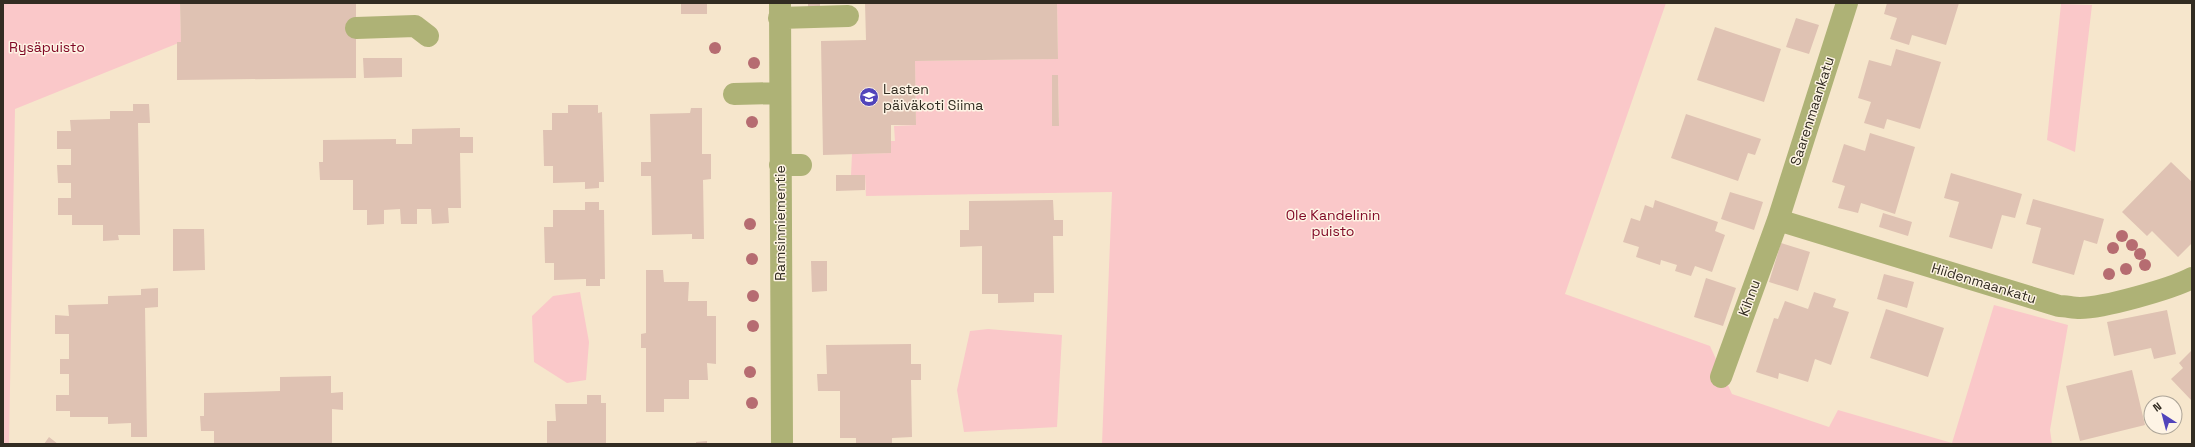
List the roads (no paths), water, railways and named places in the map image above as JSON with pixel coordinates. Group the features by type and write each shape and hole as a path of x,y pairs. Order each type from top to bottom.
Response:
{"street":[{"name":"Saarenmaankatu","path":"1778,220 1847,3"},
{"path":"780,11 848,16"},
{"name":"Ramsinniementie","path":"780,11 780,93 791,165 782,444"},
{"path":"356,28 415,26 428,36"},
{"path":"734,94 780,93"},
{"name":"Hiidenmaankatu","path":"1778,220 2059,306 2081,308 2104,304 2177,286 2192,278"},
{"name":"Kihnu","path":"1721,377 1778,220"}],"place":[{"name":"Lasten päiväkoti Siima","path":"869,97"}],"park label":[{"name":"Rysäpuisto","path":"47,47"},
{"name":"Ole Kandelinin puisto","path":"1333,224"}]}
